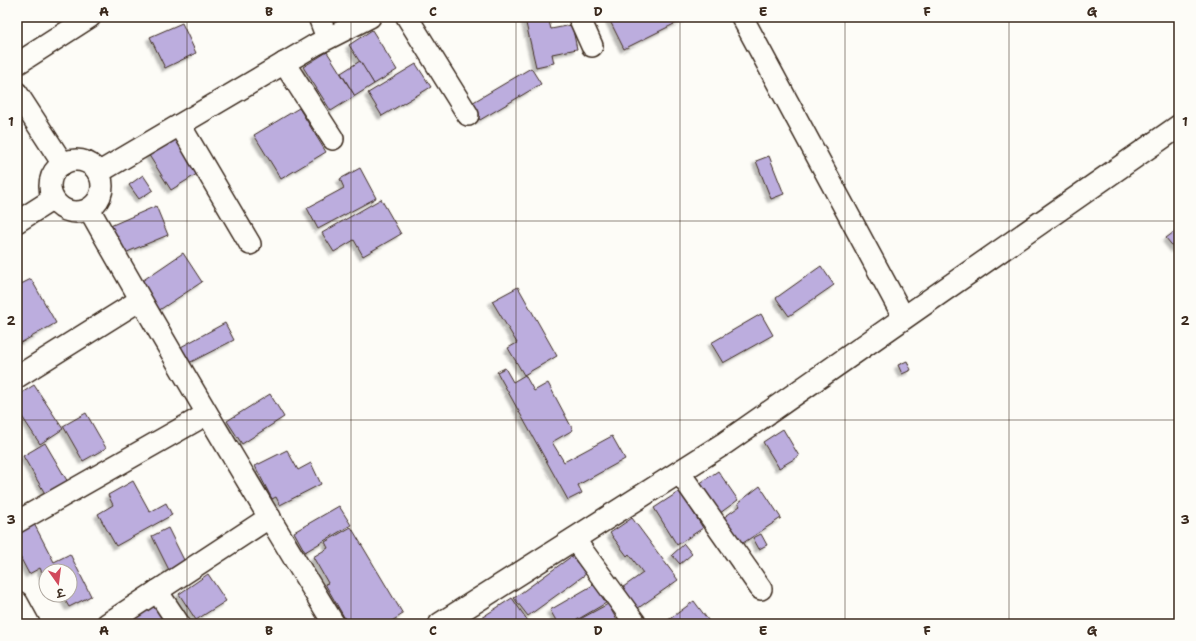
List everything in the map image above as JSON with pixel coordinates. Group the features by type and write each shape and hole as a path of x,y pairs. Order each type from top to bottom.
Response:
{"street":[{"path":"17,64 90,17"},
{"path":"319,17 327,38"},
{"path":"98,173 327,38 370,17"},
{"path":"407,17 468,115"},
{"path":"579,17 592,46"},
{"path":"742,17 904,318"},
{"path":"284,63 333,139"},
{"path":"17,93 63,164"},
{"path":"180,125 250,244"},
{"path":"440,624 725,443 1179,126"},
{"path":"70,161 86,162 98,173 102,189 95,204 89,209 81,212 65,210 58,206 53,199 50,192 51,179 56,169 63,164 70,161"},
{"path":"17,222 53,199"},
{"path":"89,209 140,300 334,624"},
{"path":"17,377 140,300"},
{"path":"17,522 208,414"},
{"path":"679,472 761,589"},
{"path":"106,624 270,517"},
{"path":"574,539 636,624"},
{"path":"157,591 179,624"},
{"path":"17,602 29,624"}],"building":[{"path":"533,17 548,17 551,29 572,25 577,49 552,54 554,63 536,67 525,19"},
{"path":"608,17 688,17 624,49"},
{"path":"182,23 196,53 165,68 150,37"},
{"path":"372,30 397,70 374,84 349,45"},
{"path":"327,52 355,96 331,111 303,67"},
{"path":"360,61 374,84 355,96 341,73"},
{"path":"416,64 431,87 382,116 368,93"},
{"path":"531,68 541,84 480,120 470,104"},
{"path":"299,108 326,152 281,179 254,135"},
{"path":"172,132 197,174 171,190 145,149"},
{"path":"769,156 784,194 771,199 756,161"},
{"path":"360,168 376,198 318,229 307,208 344,188 340,179"},
{"path":"143,175 153,190 139,199 129,185"},
{"path":"381,199 401,234 363,256 354,240 334,252 322,233"},
{"path":"156,206 168,235 120,255 108,227"},
{"path":"1178,229 1179,246 1175,249 1166,238"},
{"path":"183,253 202,282 158,311 139,283"},
{"path":"821,266 834,285 789,316 776,298"},
{"path":"31,279 56,323 17,345 17,286"},
{"path":"518,287 557,356 524,375 508,348 517,343 492,301"},
{"path":"761,314 773,335 723,363 711,343"},
{"path":"225,323 234,340 187,364 179,348"},
{"path":"907,361 911,370 902,374 898,365"},
{"path":"505,368 513,382 525,375 534,391 548,383 573,430 552,442 564,462 612,436 625,459 578,485 582,493 568,500 497,372"},
{"path":"34,385 63,429 40,444 17,409 17,396"},
{"path":"270,394 284,417 242,444 227,421"},
{"path":"86,413 106,448 83,461 63,426"},
{"path":"783,429 799,456 779,468 763,442"},
{"path":"45,443 72,489 50,502 23,456"},
{"path":"287,450 298,470 311,463 321,484 280,505 276,497 272,499 255,466"},
{"path":"718,471 738,500 716,516 696,486"},
{"path":"133,481 150,512 166,503 172,515 116,546 98,514 113,505 108,495"},
{"path":"760,486 781,518 740,545 723,518 740,506 738,503"},
{"path":"680,491 703,528 677,545 654,508"},
{"path":"339,506 351,525 305,552 294,532"},
{"path":"31,518 54,562 70,554 74,563 38,563 38,569 29,574 17,551 17,526"},
{"path":"632,518 678,580 634,611 619,590 643,573 629,554 627,556 610,533"},
{"path":"351,527 403,614 387,624 348,624 325,584 328,583 313,557 328,548 325,542"},
{"path":"168,528 188,568 172,576 152,536"},
{"path":"761,534 767,545 759,549 753,538"},
{"path":"684,544 692,554 680,564 672,555"},
{"path":"572,556 586,574 528,616 514,598"},
{"path":"78,570 91,596 78,602"},
{"path":"208,574 226,601 196,620 179,594"},
{"path":"595,584 606,603 570,624 558,624 550,610"},
{"path":"512,598 530,624 481,624 478,620"},
{"path":"694,601 711,624 663,624"},
{"path":"159,602 172,624 128,624 126,621"},
{"path":"67,603 77,603 69,607"},
{"path":"608,604 618,622 614,624 571,624"}]}
